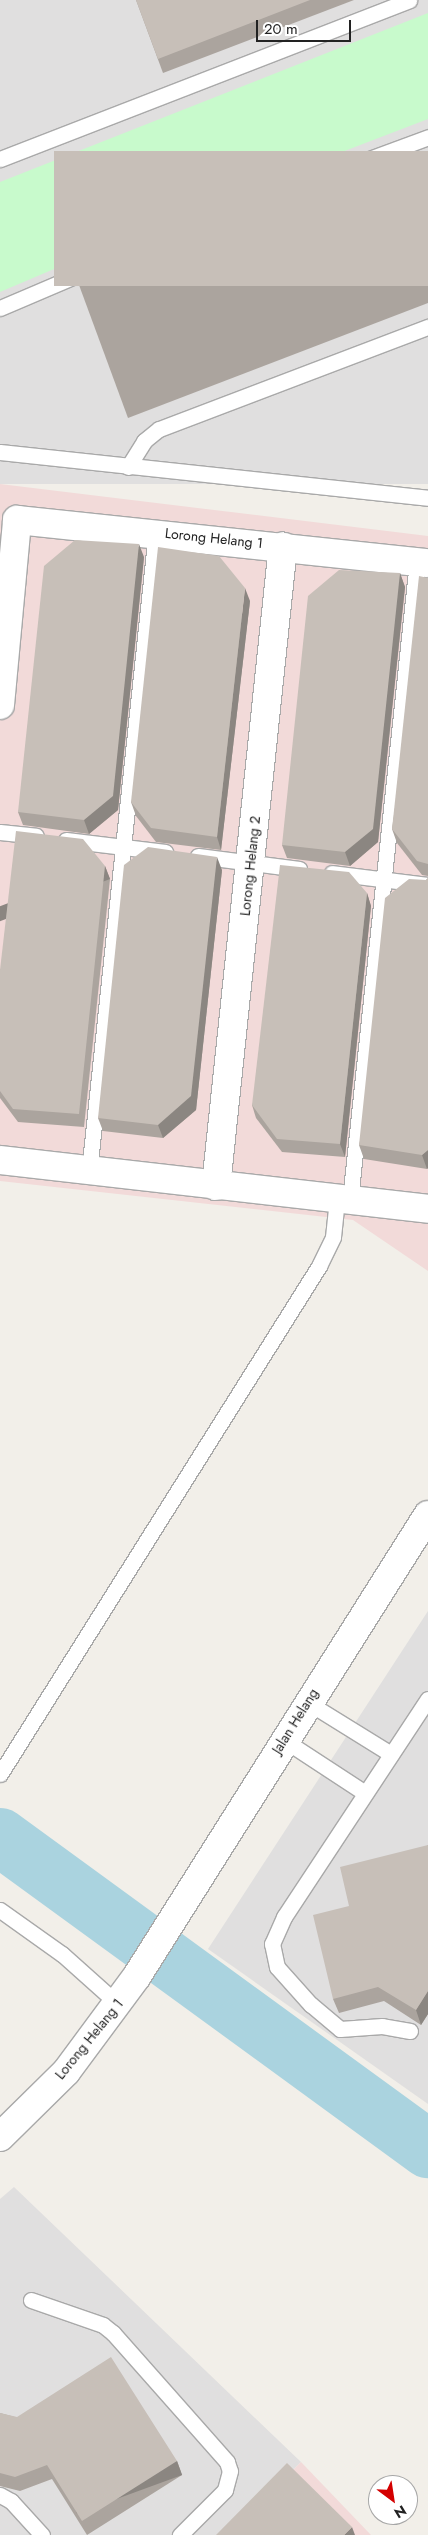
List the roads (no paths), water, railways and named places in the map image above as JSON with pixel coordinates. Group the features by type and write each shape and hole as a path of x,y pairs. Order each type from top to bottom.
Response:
{"street":[{"name":"Lorong Helang 1","path":"9,519 156,532 422,562"},
{"path":"0,705 9,519"},
{"name":"Lorong Helang 2","path":"216,1186 283,546"},
{"path":"0,1160 89,1172 428,1208"},
{"name":"Jalan Helang","path":"166,1931 307,1702 428,1514"},
{"name":"Lorong Helang 1","path":"0,2137 66,2072 118,2004 166,1931"}],"lane":[{"path":"0,159 409,0"},
{"path":"0,308 223,213 428,137"},
{"path":"128,467 144,441 159,429 428,327"},
{"path":"0,452 428,498"},
{"path":"89,1172 156,532"},
{"path":"1,1770 319,1266 333,1237 344,1199 422,562"},
{"path":"0,832 428,884"},
{"path":"410,2031 382,2026 340,2029 312,2005 277,1967 272,1944 284,1917 428,1699"},
{"path":"307,1702 391,1754"},
{"path":"284,1740 365,1793"},
{"path":"0,1910 62,1954 118,2004"},
{"path":"31,2300 103,2325 113,2333 227,2462 230,2471 225,2490 180,2535"},
{"path":"0,2495 11,2501 42,2535"}],"waterway":[{"path":"0,1837 428,2149"}]}
